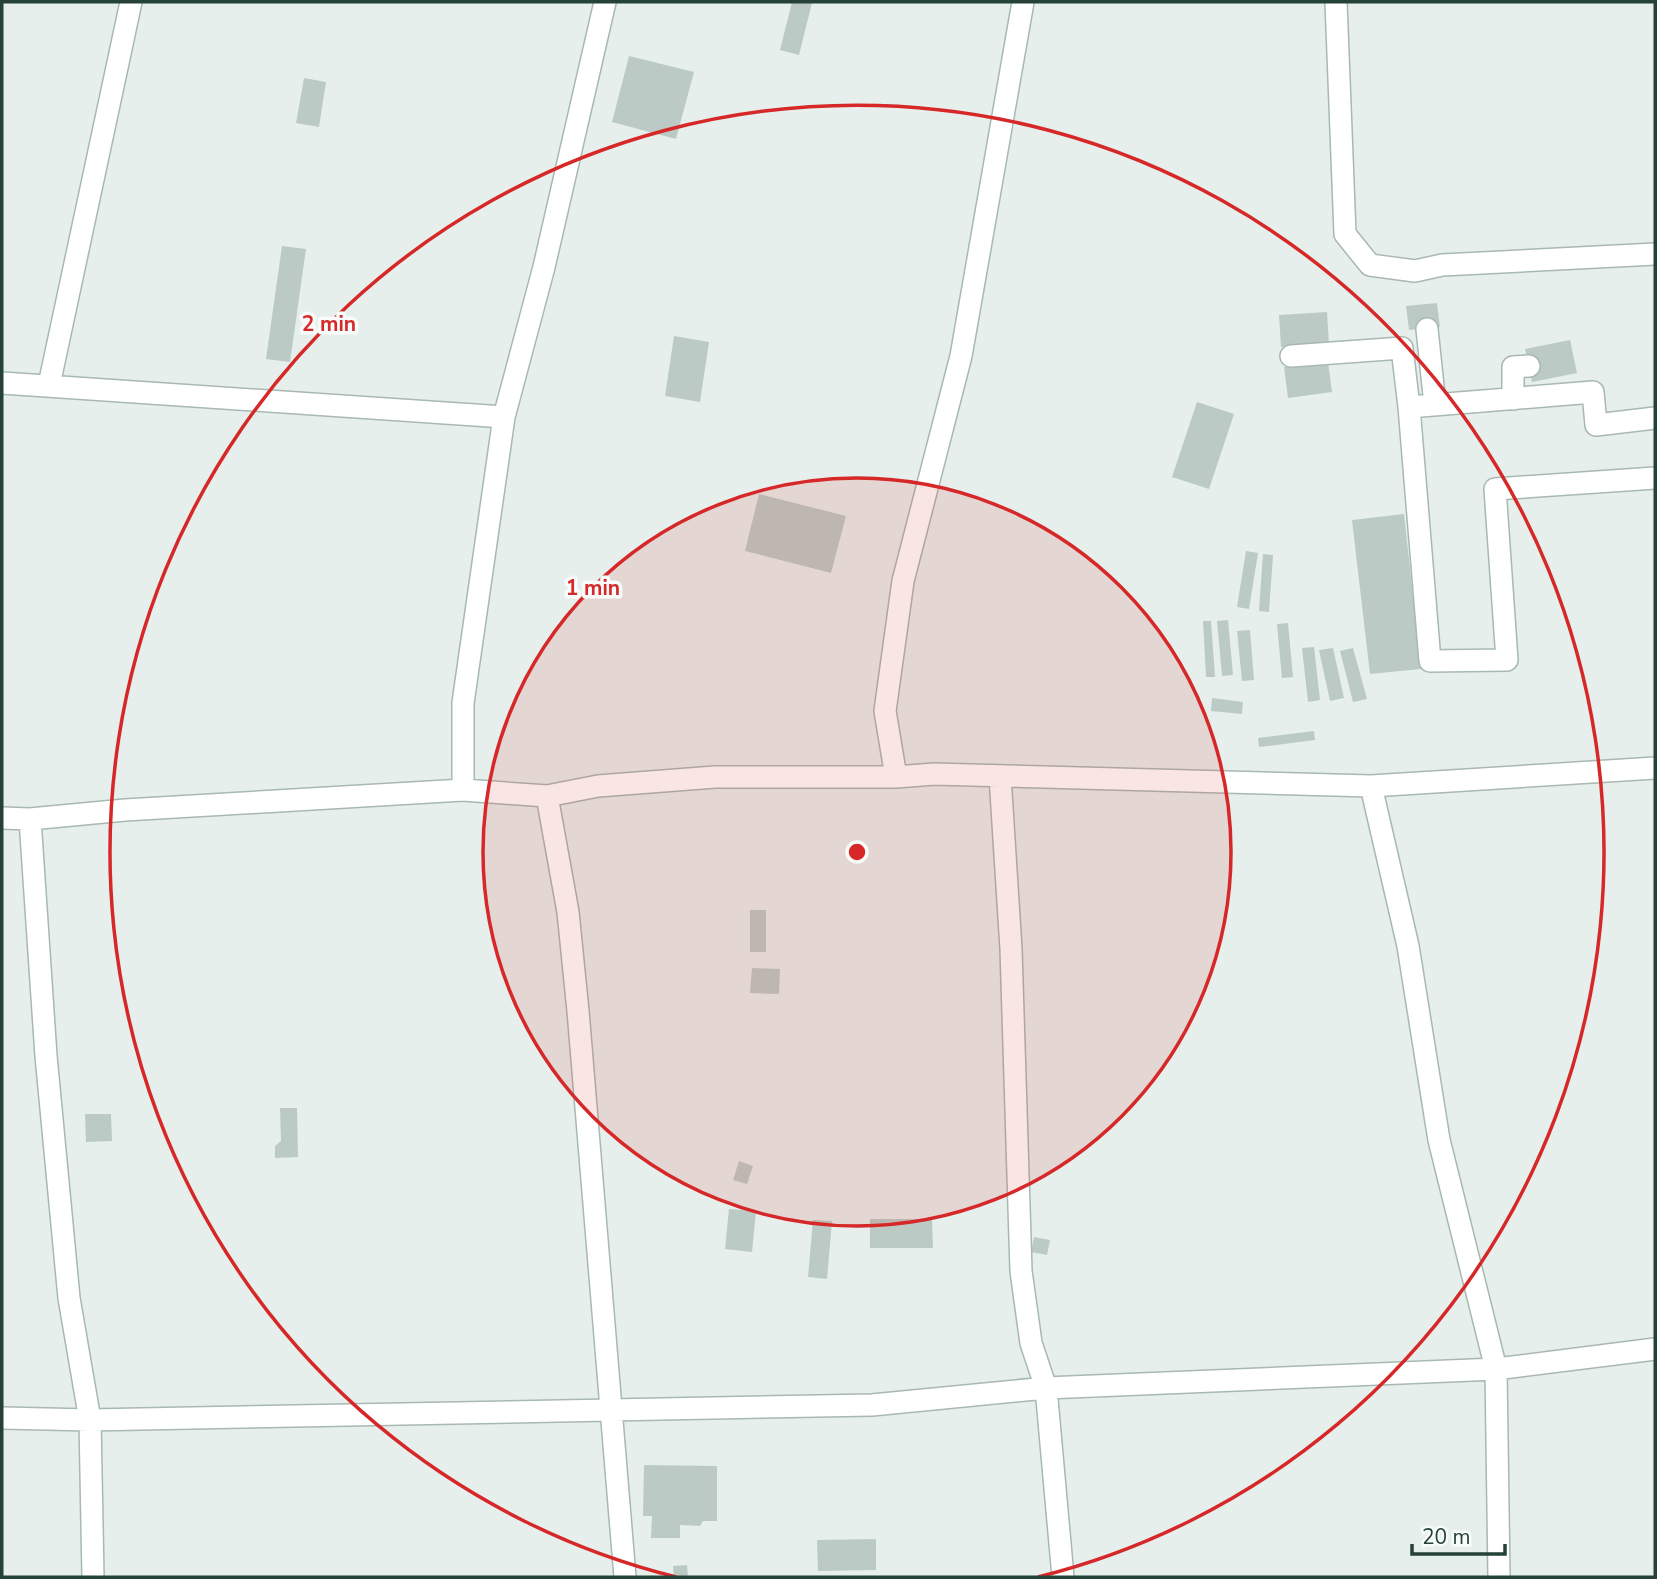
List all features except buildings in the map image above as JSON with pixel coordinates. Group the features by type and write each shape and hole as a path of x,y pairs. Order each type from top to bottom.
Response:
{"street":[{"path":"49,385 131,2"},
{"path":"463,790 463,704 504,417 544,267 605,2"},
{"path":"896,777 885,711 903,581 961,356 1023,2"},
{"path":"1336,2 1345,234 1370,265 1415,271 1442,265 1486,265 1655,254"},
{"path":"1427,329 1434,405"},
{"path":"1292,356 1402,348 1430,660 1507,660 1494,489 1655,478"},
{"path":"1513,399 1513,367 1529,366"},
{"path":"2,383 504,417"},
{"path":"1409,407 1593,392 1596,425 1655,418"},
{"path":"2,818 30,819 125,810 463,790 547,796 598,786 715,777 896,777 934,774 1371,786 1655,768"},
{"path":"1000,776 1011,949 1021,1271 1031,1343 1046,1388 1063,1577"},
{"path":"1371,786 1408,946 1439,1140 1496,1369 1499,1577"},
{"path":"547,796 568,912 577,998 625,1577"},
{"path":"30,819 46,1056 69,1298 90,1420 93,1577"},
{"path":"2,1418 90,1420 872,1405 1046,1388 1496,1369 1655,1349"}]}
